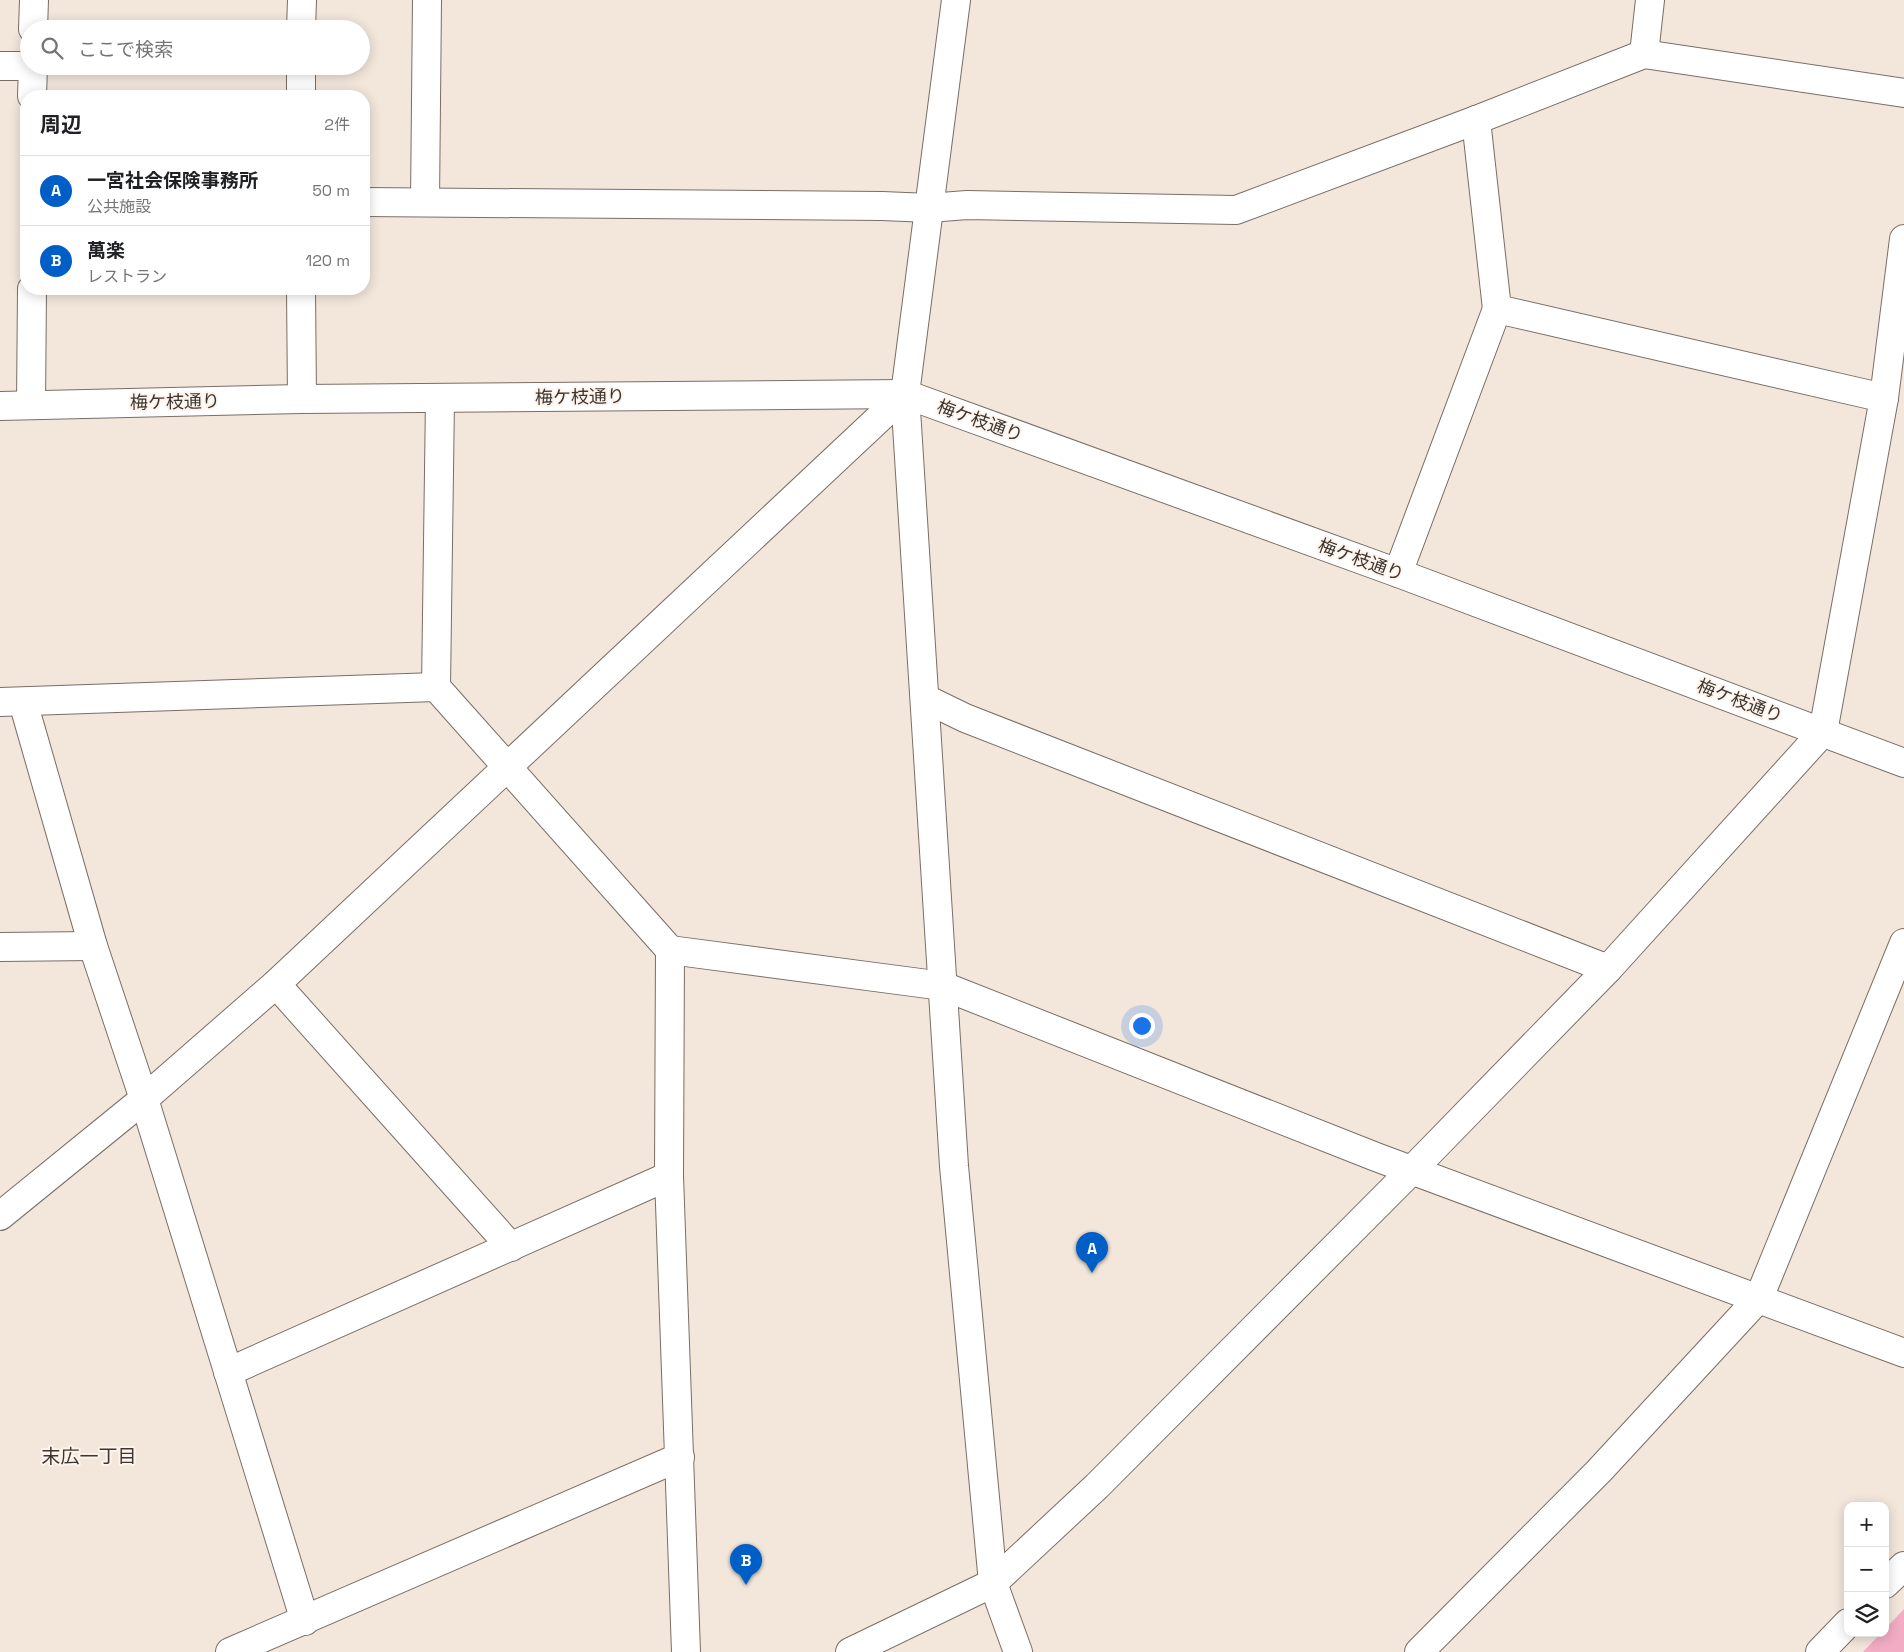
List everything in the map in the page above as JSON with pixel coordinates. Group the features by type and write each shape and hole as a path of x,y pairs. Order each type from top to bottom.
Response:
{"street":[{"path":"33,20 34,0"},
{"path":"301,20 302,0"},
{"path":"425,202 427,0"},
{"path":"956,0 906,394 954,1166 993,1583 1018,1652"},
{"path":"1644,54 1650,0"},
{"path":"370,202 929,208 967,205 1236,210 1476,120 1644,54 1904,93"},
{"path":"0,66 20,66"},
{"path":"32,90 33,75"},
{"path":"301,75 301,90"},
{"path":"1398,573 1497,309 1476,120"},
{"path":"850,1652 993,1583 1097,1486 1411,1171 1608,969 1823,732 1884,398 1904,240"},
{"path":"31,405 32,295"},
{"path":"301,295 302,399"},
{"path":"1497,309 1884,398"},
{"path":"0,1216 144,1099 276,984 906,394"},
{"name":"梅ケ枝通り","path":"0,406 302,399 906,394 1398,573 1823,732 1903,760"},
{"path":"440,399 436,687 670,950 943,986 1411,1171 1904,1353"},
{"path":"305,1621 144,1099 12,702 436,687"},
{"path":"926,699 965,718 1608,969"},
{"path":"1419,1652 1599,1471 1759,1298 1904,943"},
{"path":"0,947 93,946"},
{"path":"670,950 669,1176 686,1652"},
{"path":"276,984 511,1247"},
{"path":"228,1372 669,1176"},
{"path":"230,1652 680,1457"},
{"path":"1889,1580 1904,1566"},
{"path":"1820,1652 1844,1627"}],"shaded area":[{"path":"1904,1609 1904,1652 1863,1652 1877,1637 1889,1637 1889,1625"}],"place":[{"name":"一宮社会保険事務所","path":"1092,1273"},
{"name":"萬楽","path":"746,1585"}],"district":[{"name":"末広一丁目","path":"89,1456"}]}
